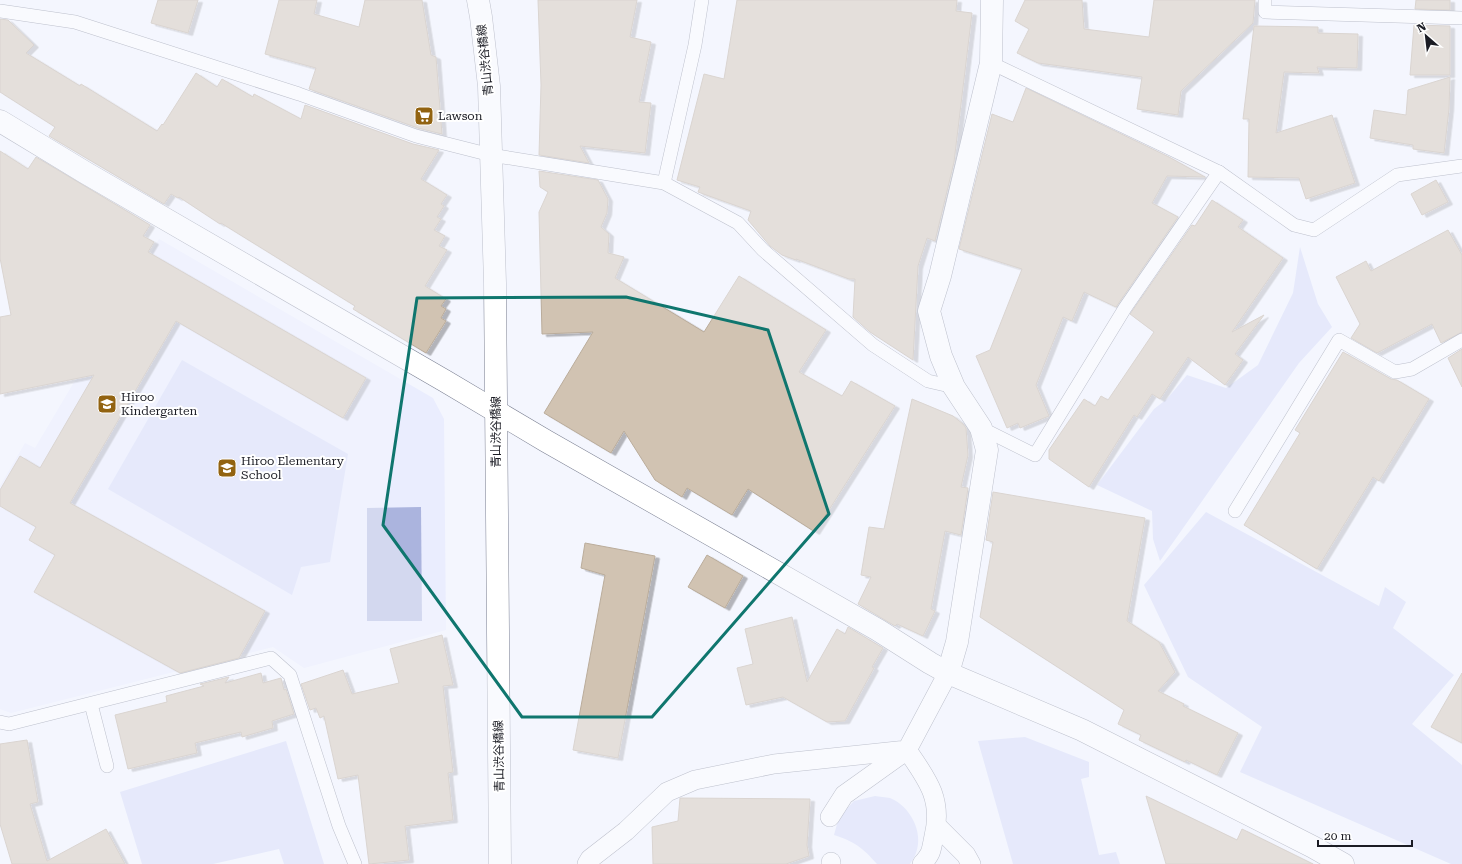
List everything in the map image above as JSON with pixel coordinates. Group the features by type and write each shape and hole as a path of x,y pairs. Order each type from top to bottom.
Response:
{"street":[{"name":"青山渋谷橋線","path":"478,0 489,86 495,283 500,864"},
{"path":"830,817 844,796 907,750 948,673 957,642 988,450 981,428 954,387 941,356 929,311 940,276 991,62 992,0"},
{"path":"0,121 86,173 546,441 871,626 948,673 1082,730 1306,843 1343,864"},
{"path":"907,750 926,778 935,800 937,826 930,854 922,864"},
{"path":"587,864 590,859 626,831 667,792 695,780 774,764 907,750"},
{"path":"937,826 966,855 972,864"}],"lane":[{"path":"664,183 694,45 702,0"},
{"path":"1265,0 1265,12 1462,18"},
{"path":"0,11 75,22 299,94 416,136 491,155 664,183 738,223 762,250 873,345 928,381 954,387"},
{"path":"991,62 1219,172 1294,225 1314,230 1397,175 1462,166"},
{"path":"981,428 1035,455 1125,308 1219,172"},
{"path":"1235,511 1339,340 1395,372 1412,369 1462,340"},
{"path":"0,722 9,724 270,658 290,675 339,826 355,864"},
{"path":"91,704 107,766"}],"highlighted area":[{"path":"626,297 768,330 829,514 652,717 522,717 383,525 417,298"}],"shaded area":[{"name":"Hiroo Elementary School","path":"159,239 433,398 444,419 446,630 304,668 273,647 11,713 0,709 0,486 25,443 35,448"},
{"path":"1300,247 1318,304 1332,327 1299,363 1160,561 1153,539 1152,511 1097,485 1154,409 1167,399 1187,375 1226,388 1258,365 1293,293"},
{"path":"182,360 348,454 330,562 301,567 292,595 108,489"},
{"path":"421,507 422,621 367,621 367,508"},
{"path":"1206,512 1379,606 1385,587 1406,602 1393,628 1454,675 1412,724 1462,765 1462,864 1451,864 1240,772 1262,727 1188,677 1144,585"},
{"path":"1025,737 1089,762 1089,777 1081,779 1099,855 1116,852 1120,864 1013,864 978,741"},
{"path":"286,741 324,864 284,864 279,849 213,864 142,864 120,792"},
{"path":"875,796 890,798 897,802 904,807 914,821 917,828 918,845 916,854 910,864 877,864 858,846 834,835 839,817 854,801"}],"building":[{"path":"158,0 198,0 188,33 151,23"},
{"path":"279,0 317,0 314,14 359,27 365,0 422,0 431,55 436,57 442,134 418,128 309,89 316,68 265,54"},
{"path":"538,0 637,0 630,37 651,42 639,102 651,103 645,153 580,146 589,163 539,155 541,85"},
{"path":"737,0 957,0 956,11 972,13 954,162 935,241 927,238 918,266 913,360 870,332 853,317 855,279 849,279 782,255 770,246 748,220 751,211 698,192 700,187 677,180 704,74 724,79"},
{"path":"1025,0 1082,0 1084,29 1149,37 1154,0 1255,0 1253,23 1181,91 1178,115 1137,109 1142,77 1038,63 1017,53 1029,29 1015,21"},
{"path":"1416,0 1450,0 1450,10 1415,9"},
{"path":"0,19 8,20 34,45 26,53 80,86 81,84 157,131 162,124 163,125 196,73 217,87 222,79 253,97 254,94 301,119 305,105 413,144 439,150 421,179 447,195 441,204 444,206 437,217 441,219 434,230 445,236 439,246 447,250 425,286 446,299 441,306 446,309 441,318 446,321 426,353 353,309 355,306 221,223 220,224 179,197 178,198 171,194 164,204 49,136 55,127 0,92"},
{"path":"1414,25 1450,26 1450,75 1410,75"},
{"path":"1254,26 1318,27 1318,33 1358,34 1357,68 1317,67 1319,73 1284,72 1276,133 1332,115 1355,183 1306,199 1299,178 1248,177 1249,119 1243,119"},
{"path":"1450,77 1449,109 1444,153 1413,149 1413,145 1370,138 1374,110 1406,115 1408,90"},
{"path":"1026,88 1169,157 1205,177 1167,176 1152,203 1178,217 1116,307 1084,292 1072,321 1063,317 1036,385 1049,416 1020,428 1018,423 1007,428 976,356 990,350 1022,269 959,249 992,114 1013,122"},
{"path":"0,151 28,169 36,157 150,225 143,236 154,242 148,252 366,378 343,418 176,321 70,503 265,611 239,658 180,673 34,592 55,555 29,540 36,527 0,506 0,490 20,456 40,468 94,375 0,394 0,317 11,315 0,258"},
{"path":"539,171 598,180 608,199 607,213 601,227 609,234 608,253 624,257 615,278 704,332 739,276 826,330 799,372 842,396 851,381 895,406 815,532 748,489 732,515 687,488 682,497 655,480 624,431 611,453 544,413 593,332 542,334 539,212 548,192 540,187"},
{"path":"1436,180 1448,202 1422,215 1411,194"},
{"path":"1212,200 1243,220 1238,227 1283,258 1232,332 1264,315 1235,354 1243,360 1225,385 1188,357 1160,399 1152,394 1137,417 1134,415 1089,487 1049,459 1049,450 1084,399 1095,406 1101,396 1108,400 1154,332 1130,314 1192,225 1195,226"},
{"path":"1448,230 1462,255 1462,332 1441,343 1432,324 1377,353 1351,338 1360,324 1336,277 1366,261 1371,271"},
{"path":"1462,349 1462,387 1448,358"},
{"path":"1343,352 1391,379 1397,380 1429,399 1379,481 1373,477 1317,569 1244,525 1300,433 1295,430"},
{"path":"912,399 953,416 963,424 966,428 968,455 961,487 968,488 961,535 945,531 931,609 935,611 923,636 897,624 895,626 858,604 871,577 861,575 869,527 884,529"},
{"path":"993,492 1145,518 1127,621 1159,642 1175,672 1158,691 1184,704 1183,706 1238,733 1217,775 1186,760 1185,762 1139,740 1141,735 1118,724 1124,710 980,617 993,542 986,540"},
{"path":"585,543 655,556 618,758 573,750 605,575 581,568"},
{"path":"707,555 743,576 725,608 688,587"},
{"path":"792,617 807,682 837,629 845,634 848,627 883,648 872,667 874,668 845,721 827,722 783,697 746,705 737,668 753,664 745,629"},
{"path":"442,635 453,685 443,686 453,772 448,773 453,820 405,826 409,860 369,864 358,775 338,779 324,716 320,718 316,708 310,710 301,684 343,670 352,694 399,683 390,649"},
{"path":"261,673 263,683 281,678 284,690 286,689 294,714 272,721 273,728 242,737 241,732 195,743 197,753 128,769 115,715 167,702 166,696 204,686 200,684 229,677 225,683"},
{"path":"1462,673 1462,743 1431,727"},
{"path":"27,740 38,802 30,804 47,861 106,829 125,864 12,864 0,824 0,744"},
{"path":"1146,796 1237,840 1242,829 1313,864 1166,864"},
{"path":"680,798 810,799 807,845 809,856 786,864 653,864 652,827 678,821"}],"place":[{"name":"Lawson","path":"424,116"},
{"name":"Hiroo Kindergarten","path":"107,404"},
{"name":"Hiroo Elementary School","path":"227,468"}]}
